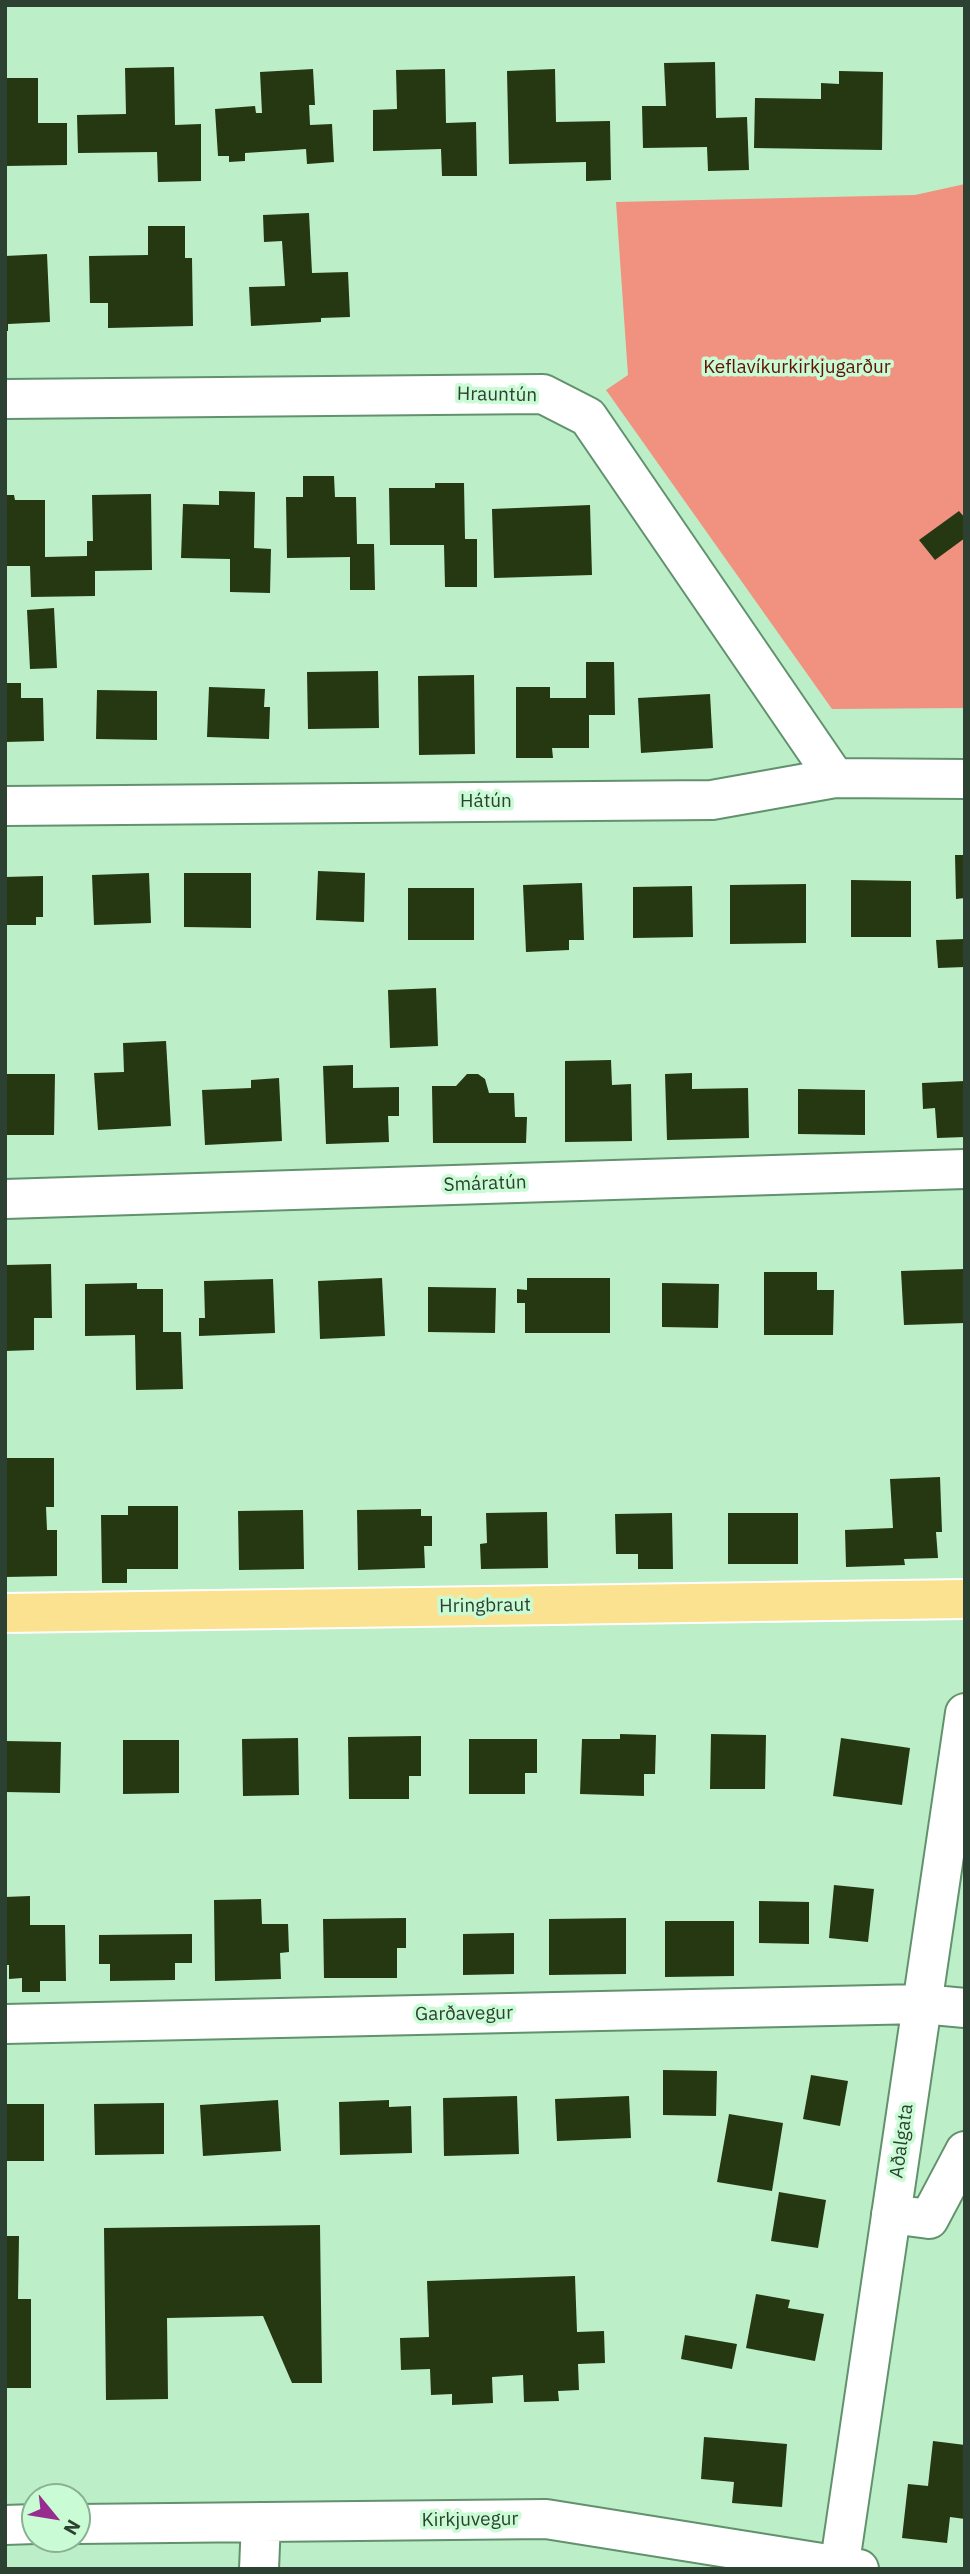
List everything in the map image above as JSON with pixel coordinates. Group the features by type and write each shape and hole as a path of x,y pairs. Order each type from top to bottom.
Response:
{"main road":[{"name":"Hringbraut","path":"5,1614 965,1599"}],"street":[{"name":"Hrauntún","path":"5,399 543,394 588,416 835,778"},
{"name":"Hátún","path":"5,806 712,800 835,778 965,779"},
{"name":"Smáratún","path":"5,1199 965,1169"},
{"name":"Aðalgata","path":"846,2568 891,2214 965,1713"},
{"name":"Garðavegur","path":"5,2024 922,2004 965,2008"},
{"path":"891,2214 929,2219 965,2151"},
{"name":"Kirkjuvegur","path":"91,2524 546,2519 846,2568"},
{"path":"259,2569 261,2522"}],"green space":[{"name":"Keflavíkurkirkjugarður","path":"965,184 965,708 832,709 606,390 628,375 616,202 915,195"}],"building":[{"path":"715,62 716,118 747,117 749,170 708,171 707,147 643,148 642,106 666,106 664,63"},
{"path":"174,67 175,125 201,124 201,181 158,182 157,152 78,153 77,115 126,114 125,68"},
{"path":"313,69 315,105 309,105 310,125 332,124 334,162 307,164 306,149 245,153 245,161 229,162 229,156 218,156 215,109 255,106 256,113 262,113 260,72"},
{"path":"445,69 446,123 476,122 477,176 442,176 441,149 373,151 373,110 397,109 396,70"},
{"path":"555,69 556,122 610,121 611,180 586,181 586,162 509,164 507,71"},
{"path":"839,71 883,72 882,150 754,148 755,98 821,99 821,83 839,84"},
{"path":"5,78 38,78 38,123 67,123 67,165 5,166"},
{"path":"309,213 312,273 348,272 350,317 321,318 321,322 251,326 249,287 285,286 282,241 264,242 263,215"},
{"path":"148,226 185,226 185,258 192,258 193,326 108,328 108,303 90,303 89,256 148,255"},
{"path":"47,254 50,322 8,324 8,331 5,331 5,256"},
{"path":"303,476 334,476 335,497 356,497 357,544 374,544 375,590 350,590 350,557 287,558 286,497 303,497"},
{"path":"435,483 464,483 465,539 477,539 477,587 445,587 444,545 390,545 389,488 435,488"},
{"path":"219,491 255,492 254,548 271,549 270,593 230,592 230,559 181,558 183,504 219,505"},
{"path":"151,494 152,570 95,571 95,596 31,597 30,566 5,566 5,495 14,495 15,500 45,500 45,557 87,556 87,541 93,541 92,495"},
{"path":"590,505 592,575 494,578 492,509"},
{"path":"959,511 965,518 965,538 935,560 919,540"},
{"path":"54,608 57,668 30,669 27,610"},
{"path":"586,662 614,662 615,715 589,715 589,748 552,748 553,758 516,758 516,687 550,687 550,698 586,698"},
{"path":"378,671 379,728 308,729 307,672"},
{"path":"474,675 475,754 419,755 418,676"},
{"path":"5,683 21,683 21,698 43,698 44,741 5,742"},
{"path":"209,687 265,689 264,707 270,707 269,739 207,737"},
{"path":"97,690 157,691 157,740 96,739"},
{"path":"710,694 713,748 641,753 638,698"},
{"path":"955,855 965,855 965,898 956,899"},
{"path":"318,871 365,873 364,922 316,920"},
{"path":"149,873 151,923 94,925 92,875"},
{"path":"184,873 251,873 251,928 184,927"},
{"path":"43,876 43,917 36,917 36,925 5,925 5,877"},
{"path":"851,880 911,881 911,937 851,937"},
{"path":"582,883 584,940 569,940 569,950 526,952 523,885"},
{"path":"806,884 806,943 730,944 730,885"},
{"path":"692,886 693,937 633,938 633,887"},
{"path":"408,888 474,888 474,940 408,940"},
{"path":"965,939 965,967 938,968 936,940"},
{"path":"436,988 438,1046 390,1048 388,990"},
{"path":"166,1041 171,1126 98,1130 94,1073 124,1072 123,1043"},
{"path":"611,1060 612,1085 631,1084 632,1141 565,1142 565,1061"},
{"path":"353,1065 353,1088 399,1087 399,1116 388,1116 389,1142 326,1144 323,1066"},
{"path":"692,1073 692,1089 748,1088 749,1138 667,1140 665,1074"},
{"path":"5,1074 55,1074 54,1135 5,1135"},
{"path":"467,1074 478,1074 485,1079 489,1093 514,1093 515,1117 527,1117 526,1143 433,1143 432,1086 456,1086"},
{"path":"279,1078 282,1141 205,1145 202,1090 251,1088 251,1080"},
{"path":"965,1081 965,1137 937,1138 935,1108 923,1109 922,1083"},
{"path":"798,1089 865,1090 865,1135 798,1134"},
{"path":"51,1264 52,1318 34,1318 34,1350 5,1351 5,1265"},
{"path":"965,1269 965,1323 904,1325 901,1271"},
{"path":"764,1272 817,1272 817,1290 834,1290 833,1335 764,1335"},
{"path":"382,1278 385,1336 320,1339 318,1281"},
{"path":"527,1278 610,1278 610,1333 525,1333 525,1303 517,1303 517,1289 527,1290"},
{"path":"273,1279 275,1333 199,1336 199,1318 205,1318 204,1281"},
{"path":"137,1283 137,1289 163,1289 163,1332 181,1332 183,1389 136,1390 135,1335 85,1336 85,1284"},
{"path":"662,1283 719,1284 718,1328 662,1327"},
{"path":"428,1287 496,1288 495,1333 428,1332"},
{"path":"5,1458 54,1458 54,1507 46,1507 47,1530 57,1530 57,1576 5,1577"},
{"path":"940,1477 942,1532 936,1532 938,1558 904,1559 905,1565 846,1567 845,1530 893,1528 890,1479"},
{"path":"128,1506 178,1506 178,1569 127,1569 127,1583 102,1583 101,1515 128,1515"},
{"path":"421,1509 421,1516 432,1516 432,1546 424,1546 425,1568 358,1570 357,1510"},
{"path":"303,1510 304,1569 239,1570 238,1511"},
{"path":"547,1512 548,1568 481,1569 480,1544 487,1543 486,1513"},
{"path":"672,1513 673,1569 638,1569 638,1554 616,1554 615,1514"},
{"path":"728,1513 798,1513 798,1564 728,1564"},
{"path":"620,1734 656,1735 655,1774 644,1774 644,1796 580,1794 582,1739 620,1739"},
{"path":"711,1734 766,1735 765,1789 710,1789"},
{"path":"421,1736 421,1776 409,1776 409,1799 349,1799 348,1737"},
{"path":"298,1738 299,1795 243,1796 242,1739"},
{"path":"841,1738 910,1748 902,1805 833,1796"},
{"path":"469,1739 537,1739 537,1773 525,1773 525,1794 469,1794"},
{"path":"123,1740 179,1740 179,1793 123,1794"},
{"path":"5,1741 61,1742 60,1793 5,1792"},
{"path":"834,1885 874,1889 868,1942 829,1938"},
{"path":"30,1896 30,1925 65,1925 66,1981 40,1981 40,1992 22,1992 22,1978 9,1979 9,1965 5,1965 5,1897"},
{"path":"261,1899 262,1924 288,1924 289,1952 280,1953 281,1979 215,1981 214,1900"},
{"path":"759,1901 809,1902 809,1944 759,1943"},
{"path":"406,1918 406,1948 397,1948 397,1978 324,1978 323,1919"},
{"path":"626,1918 626,1974 549,1975 549,1919"},
{"path":"665,1921 734,1921 734,1976 665,1977"},
{"path":"514,1933 514,1974 463,1975 463,1934"},
{"path":"192,1934 192,1963 175,1963 175,1980 110,1981 110,1964 99,1964 99,1935"},
{"path":"663,2070 717,2071 716,2116 663,2115"},
{"path":"811,2075 848,2081 840,2126 803,2119"},
{"path":"517,2096 519,2154 444,2156 443,2098"},
{"path":"629,2096 631,2138 557,2141 555,2099"},
{"path":"278,2100 281,2151 203,2156 200,2105"},
{"path":"389,2100 389,2107 411,2106 412,2153 340,2155 339,2102"},
{"path":"164,2103 164,2154 95,2155 94,2104"},
{"path":"5,2104 44,2104 44,2161 5,2161"},
{"path":"729,2114 783,2123 772,2191 717,2182"},
{"path":"779,2192 826,2200 818,2248 771,2241"},
{"path":"320,2225 322,2383 292,2383 263,2316 167,2318 168,2399 106,2400 104,2228"},
{"path":"5,2236 19,2236 18,2299 31,2299 31,2388 5,2388"},
{"path":"575,2276 577,2332 604,2331 605,2363 578,2364 579,2390 558,2391 559,2401 524,2402 523,2375 492,2377 493,2403 452,2405 452,2394 431,2395 430,2369 401,2370 400,2338 429,2337 427,2281"},
{"path":"756,2294 790,2300 788,2308 824,2314 815,2361 746,2348"},
{"path":"685,2335 737,2344 732,2369 681,2359"},
{"path":"704,2437 787,2444 782,2507 732,2503 734,2482 701,2479"},
{"path":"933,2441 965,2445 965,2519 950,2517 947,2543 902,2538 908,2484 928,2486"}]}
